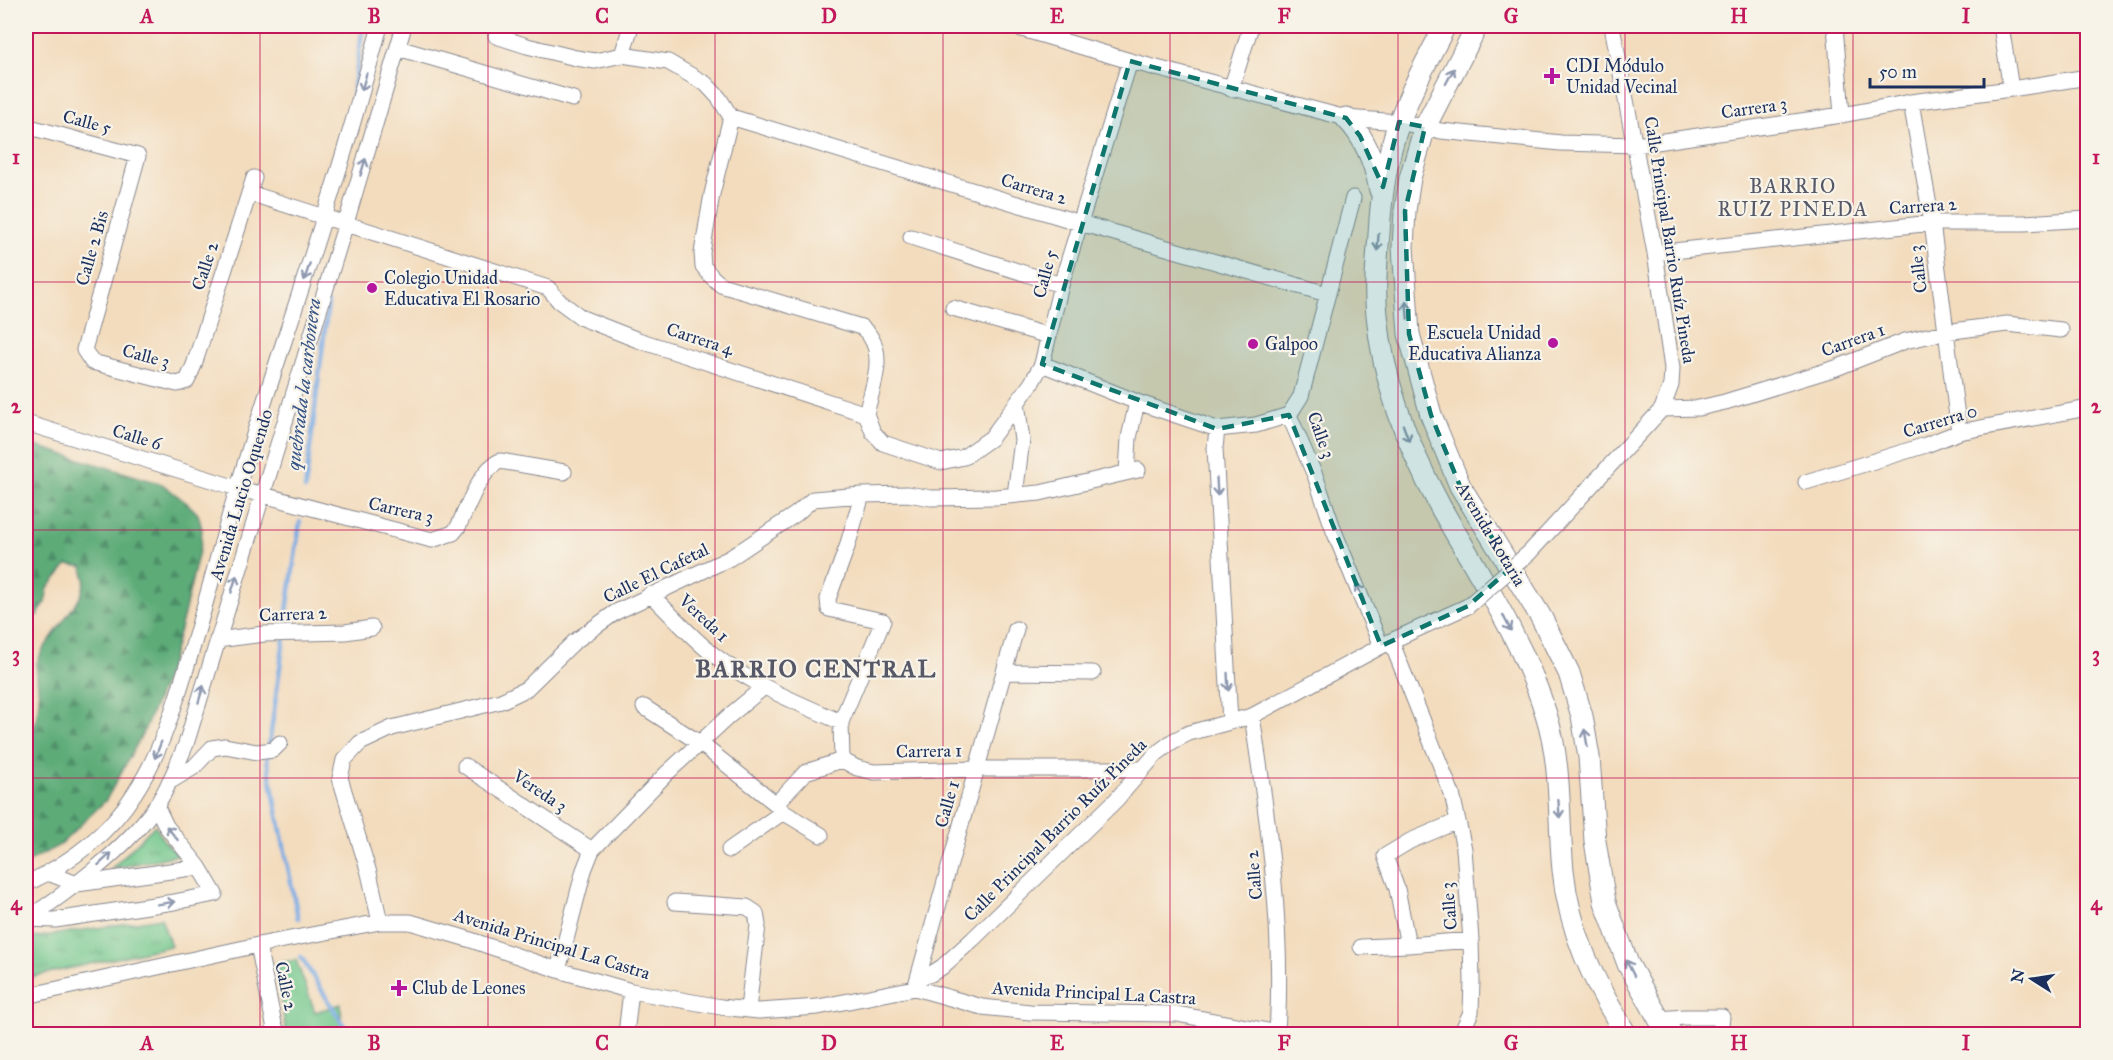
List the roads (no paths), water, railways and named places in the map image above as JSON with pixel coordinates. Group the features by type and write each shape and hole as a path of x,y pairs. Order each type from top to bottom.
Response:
{"main road":[{"name":"Avenida Rotaria","path":"1445,26 1399,122 1380,203 1375,286 1380,341 1405,434 1440,507 1503,615 1536,681 1550,728 1557,777 1563,872 1573,923 1585,960 1597,986 1626,1035"},
{"name":"Avenida Rotaria","path":"1477,26 1425,127 1410,178 1403,247 1409,333 1420,381 1431,415 1460,486 1541,617 1569,673 1582,716 1589,757 1595,841 1605,903 1628,964 1666,1027"},
{"path":"1346,118 1360,136 1372,161 1380,189 1380,203"}],"street":[{"name":"Avenida Lucio Oquendo","path":"26,884 48,873 86,848 105,831 133,796 152,764 173,711 188,663 237,488 325,216 380,26"},
{"name":"Avenida Lucio Oquendo","path":"26,920 77,884 133,834 156,805 186,744 404,26"},
{"path":"622,55 631,26"},
{"name":"Carrera 3","path":"1012,26 1231,89 1346,118 1399,122 1521,140 1636,145 2088,77"},
{"path":"1231,89 1251,26"},
{"name":"Calle Principal Barrio Ruíz Pineda","path":"917,983 942,967 973,939 1116,800 1156,754 1173,741 1189,733 1252,716 1386,644 1468,606 1529,553 1662,409 1671,385 1672,368 1655,253 1612,26"},
{"path":"1835,26 1842,115"},
{"path":"2001,26 2011,89"},
{"path":"496,36 586,60 595,61 622,55 668,62 706,84 731,117 712,194 704,241 703,266 721,285 861,327 871,338 877,351 876,373 866,414 873,432 883,443 941,462 964,458 991,438 1017,403"},
{"path":"398,48 573,99"},
{"name":"Calle 5","path":"1017,403 1042,364 1061,285 1130,61"},
{"name":"Calle 3","path":"1911,102 1932,223 1959,432"},
{"name":"Carrera 2","path":"731,117 1080,223 1327,294"},
{"name":"Calle 5","path":"26,126 138,156"},
{"name":"Calle 2 Bis","path":"84,350 138,156"},
{"name":"Calle 2","path":"194,365 251,186 325,216"},
{"name":"Calle 3","path":"1353,198 1301,396 1289,415 1316,478 1334,531 1452,794 1464,849 1472,940 1471,1012 1461,1035"},
{"path":"325,216 346,223"},
{"name":"Carrera 2","path":"1655,253 1932,223 2024,223 2088,219"},
{"name":"Carrera 4","path":"346,223 548,288 559,301 582,318 638,340 866,414"},
{"path":"911,237 1061,285"},
{"path":"953,308 1049,336"},
{"name":"Carrera 1","path":"1662,409 1699,408 1725,402 1836,368 1905,341 1945,332 2007,324 2061,330"},
{"name":"Calle 3","path":"84,350 92,362 177,384 187,381 194,365"},
{"path":"1042,364 1137,402 1217,429 1256,425 1289,415"},
{"name":"Calle El Cafetal","path":"380,922 369,873 340,778 344,760 360,743 392,728 501,701 526,689 574,642 616,612 730,558 796,514 813,499 908,494 931,498 956,498 1040,493 1132,471 1130,438 1137,402"},
{"path":"1015,495 1022,440 1017,403"},
{"name":"Carrerra 0","path":"1806,482 1926,445 1959,432 2088,408"},
{"name":"Calle 6","path":"26,423 237,488"},
{"path":"1217,429 1215,448 1230,722"},
{"name":"Carrera 3","path":"262,494 432,540 453,533 458,527 485,472 492,464 500,461 564,472"},
{"path":"237,488 262,494"},
{"path":"729,850 779,808 806,772 842,760 841,722 883,621 829,609 828,599 847,547 862,495"},
{"name":"Vereda 1","path":"650,594 708,651 764,687"},
{"name":"Carrera 2","path":"217,640 264,634 345,632 372,628"},
{"name":"Calle 1","path":"917,983 1016,629"},
{"path":"1004,672 1093,672"},
{"path":"558,970 584,870 592,849 632,807 729,716 764,687 841,722"},
{"path":"644,707 701,744 779,808 821,835"},
{"name":"Calle 2","path":"1252,716 1270,836 1276,898 1280,1033"},
{"path":"169,782 194,767 212,748 225,746 257,752 273,750 280,743"},
{"name":"Carrera 1","path":"842,760 857,768 874,772 977,769 1141,769"},
{"name":"Vereda 3","path":"465,765 592,849"},
{"path":"26,920 67,918 215,894 199,867 166,826 156,805"},
{"path":"1408,945 1397,889 1385,856 1410,841 1458,821"},
{"path":"48,873 77,884 199,867"},
{"path":"675,902 747,907 756,913 758,926 748,1009"},
{"name":"Avenida Principal La Castra","path":"26,996 258,945 380,922 410,922 631,991 722,1007 759,1011 818,1007 917,983 982,1007 1030,1012 1177,1014 1280,1033"},
{"path":"1361,947 1472,940"},
{"name":"Calle 2","path":"258,945 278,1035"},
{"path":"626,1035 631,991"},
{"path":"1666,1027 1685,1017 1722,1017 1720,1035"}],"waterway":[{"name":"quebrada la carbonera","path":"352,100 363,26"},
{"name":"quebrada la carbonera","path":"305,489 328,303"},
{"name":"quebrada la carbonera","path":"286,618 300,522"},
{"name":"quebrada la carbonera","path":"284,639 267,760 298,918"},
{"name":"quebrada la carbonera","path":"301,957 349,1034"}],"place":[{"name":"CDI Módulo Unidad Vecinal","path":"1552,76"},
{"name":"Colegio Unidad Educativa El Rosario","path":"372,288"},
{"name":"Escuela Unidad Educativa Alianza","path":"1553,343"},
{"name":"Galpoo","path":"1253,344"},
{"name":"Club de Leones","path":"399,988"}],"district":[{"name":"BARRIO RUIZ PINEDA","path":"1793,198"},
{"name":"BARRIO CENTRAL","path":"816,669"}]}
